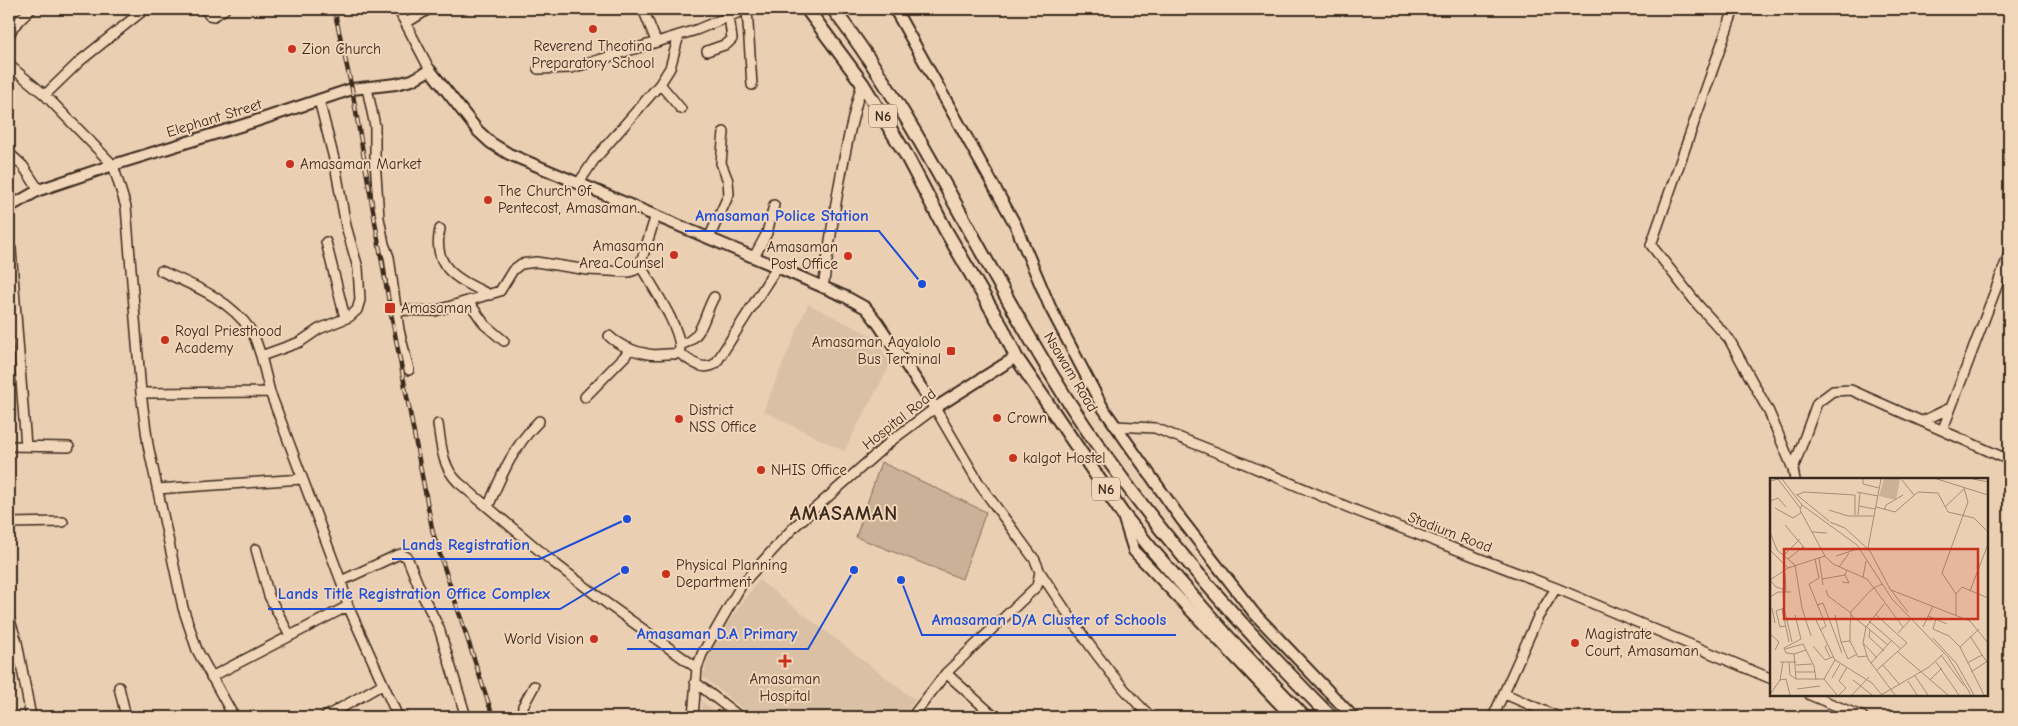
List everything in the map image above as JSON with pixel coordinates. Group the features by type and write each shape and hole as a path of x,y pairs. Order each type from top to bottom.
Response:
{"highway":[{"name":"N6","path":"807,9 862,83 906,153 946,231 1003,329 1016,357 1122,513 1228,637 1304,717"},
{"name":"Nsawam Road","path":"832,9 860,44 914,131 1065,396 1112,466 1178,552 1218,599 1331,717"}],"main road":[{"path":"892,9 902,21 1015,224 1050,307 1103,408 1180,519 1254,613 1353,717"},
{"path":"430,70 478,131 490,143 509,154 754,257 866,308 935,408"},
{"name":"Elephant Street","path":"9,207 39,190 352,89 389,86 412,80 430,70"},
{"name":"Hospital Road","path":"935,408 1016,357"},
{"path":"1122,513 1134,551 1292,717"}],"street":[{"path":"9,36 14,27 31,9"},
{"path":"46,95 80,61 145,9"},
{"path":"205,9 209,15 214,16 225,9"},
{"path":"398,9 430,70"},
{"path":"406,23 429,9"},
{"path":"643,9 656,41"},
{"path":"538,70 571,68 582,65 679,35 747,9 752,85"},
{"path":"1734,9 1651,245 1698,305 1729,339 1769,412 1793,469 1795,478"},
{"path":"707,51 727,44 732,39 729,16"},
{"path":"578,184 594,160 660,84 670,68 679,35"},
{"path":"9,65 46,95 113,166 126,207 141,393 148,445 183,608 197,650 234,717"},
{"path":"823,288 835,202 852,120 862,83"},
{"path":"660,84 681,109"},
{"path":"367,88 375,126 379,218 384,244 389,257 396,310 409,370"},
{"path":"261,356 300,342 319,329 345,318 357,310 360,300 358,268 346,226 334,159 319,100"},
{"path":"709,238 729,194 730,187 721,163 724,132"},
{"path":"9,153 23,166 39,190"},
{"path":"754,257 767,233 774,205"},
{"path":"396,310 435,311 500,292 513,270 520,264 536,262 588,270 629,272 635,270 640,265 656,216"},
{"path":"440,229 438,253 445,266 456,278 490,295"},
{"path":"326,242 345,318"},
{"path":"11,249 26,446"},
{"path":"1943,429 2009,254"},
{"path":"640,265 674,325 680,349 700,366 708,367 716,363 777,267"},
{"path":"161,271 204,291 234,311 252,331 261,356 270,392 341,581 348,606 398,717"},
{"path":"609,336 616,342 629,348 648,354 680,349 702,329 709,306 714,298"},
{"path":"469,302 486,325 504,341"},
{"path":"585,397 626,355 629,348"},
{"path":"1793,469 1817,403 1833,391 1851,390 1943,429 2009,460"},
{"path":"141,393 270,392"},
{"path":"935,408 980,485 1035,560 1040,572 1088,645 1132,698 1151,717"},
{"name":"Hospital Road","path":"693,717 697,668 702,654 742,584 787,534 891,442 935,408"},
{"path":"1923,421 1950,408"},
{"path":"488,507 506,463 529,431 539,421"},
{"path":"438,424 442,452 451,476 594,594 697,668"},
{"name":"Stadium Road","path":"1116,426 1155,428 1357,511 1556,588 1770,678"},
{"path":"9,446 69,447"},
{"path":"158,489 302,479"},
{"path":"9,524 62,522"},
{"path":"256,548 269,596 290,636"},
{"path":"341,581 395,556 401,554 407,557 446,650 466,717"},
{"path":"912,717 946,673 1037,586 1040,572"},
{"path":"1493,717 1505,694 1538,617 1556,588"},
{"path":"211,677 348,606"},
{"path":"9,618 17,642 31,717"},
{"path":"946,673 995,717"},
{"path":"695,682 740,717"},
{"path":"325,717 383,684"},
{"path":"522,717 523,706 534,686"},
{"path":"119,687 126,717"},
{"path":"1505,694 1558,717"},
{"path":"1812,696 1863,717"}],"shaded area":[{"path":"808,304 872,336 891,363 844,451 763,411"},
{"path":"881,462 986,512 962,579 856,537"},
{"name":"Amasaman Hospital","path":"759,580 915,700 903,717 753,717 703,677 711,645"},
{"path":"702,702 723,717 701,717"}],"railway":[{"path":"334,9 352,89 390,308 433,533 493,717"}],"place":[{"name":"Reverend Theotina Preparatory School","path":"593,29"},
{"name":"Zion Church","path":"292,49"},
{"name":"Amasaman Market","path":"290,164"},
{"name":"The Church Of Pentecost, Amasaman.","path":"488,200"},
{"name":"Amasaman Area Counsel","path":"674,255"},
{"name":"Amasaman Post Office","path":"848,256"},
{"name":"Amasaman Police Station","path":"922,284"},
{"name":"Amasaman","path":"390,308"},
{"name":"Royal Priesthood Academy","path":"165,340"},
{"name":"Amasaman Aayalolo Bus Terminal","path":"951,351"},
{"name":"Crown","path":"997,418"},
{"name":"District NSS Office","path":"679,419"},
{"name":"kalgot Hostel","path":"1013,458"},
{"name":"NHIS Office","path":"761,470"},
{"name":"Lands Registration","path":"627,519"},
{"name":"Lands Title Registration Office Complex","path":"625,570"},
{"name":"Amasaman D.A Primary","path":"854,570"},
{"name":"Physical Planning Department","path":"666,574"},
{"name":"Amasaman D/A Cluster of Schools","path":"901,580"},
{"name":"World Vision","path":"594,639"},
{"name":"Magistrate Court, Amasaman","path":"1575,643"},
{"name":"Amasaman Hospital","path":"785,661"}],"district":[{"name":"AMASAMAN","path":"844,513"}]}
